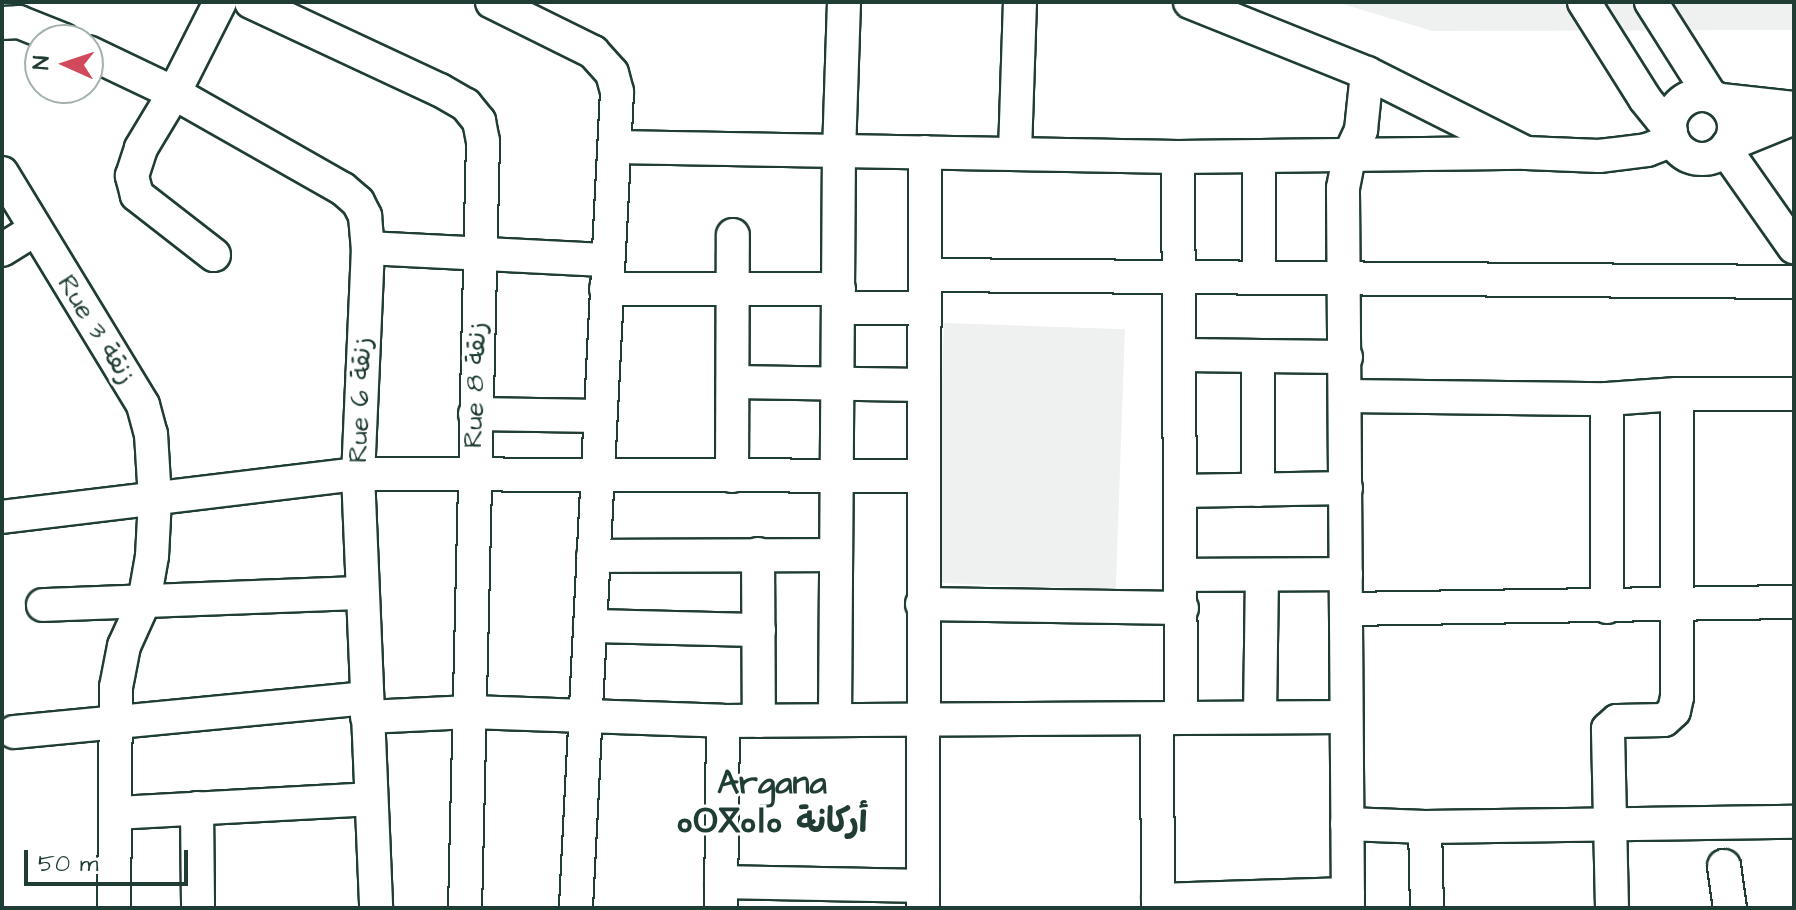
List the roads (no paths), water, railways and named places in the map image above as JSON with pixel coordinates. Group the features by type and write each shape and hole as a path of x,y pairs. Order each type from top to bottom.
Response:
{"street":[{"path":"214,255 137,195 132,176 141,148 174,93 220,2"},
{"name":"Rue 8 زنقة","path":"251,2 466,105 479,121 483,141 465,908"},
{"path":"492,2 593,52 607,65 617,92 576,908"},
{"path":"835,720 836,382 844,2"},
{"path":"1015,152 1020,2"},
{"path":"1190,2 1367,73 1526,153"},
{"path":"1584,2 1645,99 1685,153 1701,159 1794,118"},
{"path":"1651,2 1715,98 1732,116 1734,126 1726,147"},
{"path":"2,23 24,24"},
{"name":"Rue 6 زنقة","path":"104,60 174,93 343,189 358,202 365,216 368,248 358,474 376,908"},
{"path":"1178,157 1182,608 1169,719 1158,904 1348,901 1347,396 1343,188 1349,156 1361,130 1367,73"},
{"path":"614,147 1178,157 1526,153 1599,156 1647,150 1672,136 1678,106 1692,96 1794,108"},
{"path":"1726,147 1794,247"},
{"path":"723,721 721,895 923,897 925,152"},
{"path":"1259,156 1259,277"},
{"name":"Rue 3 زنقة","path":"2,173 143,405 151,434 155,499 144,602 122,655 116,687 114,908"},
{"path":"2,250 34,230"},
{"path":"732,476 733,235"},
{"path":"368,248 480,253 733,292 838,298 925,308"},
{"path":"926,275 1794,282"},
{"path":"1180,355 1346,357"},
{"path":"1258,356 1258,490"},
{"path":"733,382 923,385"},
{"path":"1347,396 1607,399 1677,394 1794,394"},
{"path":"1612,908 1608,729 1617,721 1664,720 1674,711 1677,697 1677,394"},
{"path":"1607,399 1607,607"},
{"path":"475,414 600,416"},
{"path":"2,517 358,474 922,476"},
{"path":"1181,491 1346,488"},
{"path":"758,554 759,721"},
{"path":"593,556 835,555"},
{"path":"1181,575 1346,574"},
{"path":"1260,717 1262,575"},
{"path":"43,605 362,593"},
{"path":"1346,609 1794,602"},
{"path":"922,604 1182,608"},
{"path":"590,626 759,630"},
{"path":"14,732 117,721 366,707 723,721 1346,717"},
{"path":"116,813 371,799"},
{"path":"197,808 198,908"},
{"path":"1347,824 1425,827 1794,822"},
{"path":"1425,827 1427,908"},
{"path":"1724,866 1730,908"}],"district":[{"name":"Argana ⴰⵔⴳⴰⵏⴰ أركانة","path":"772,802"}]}
